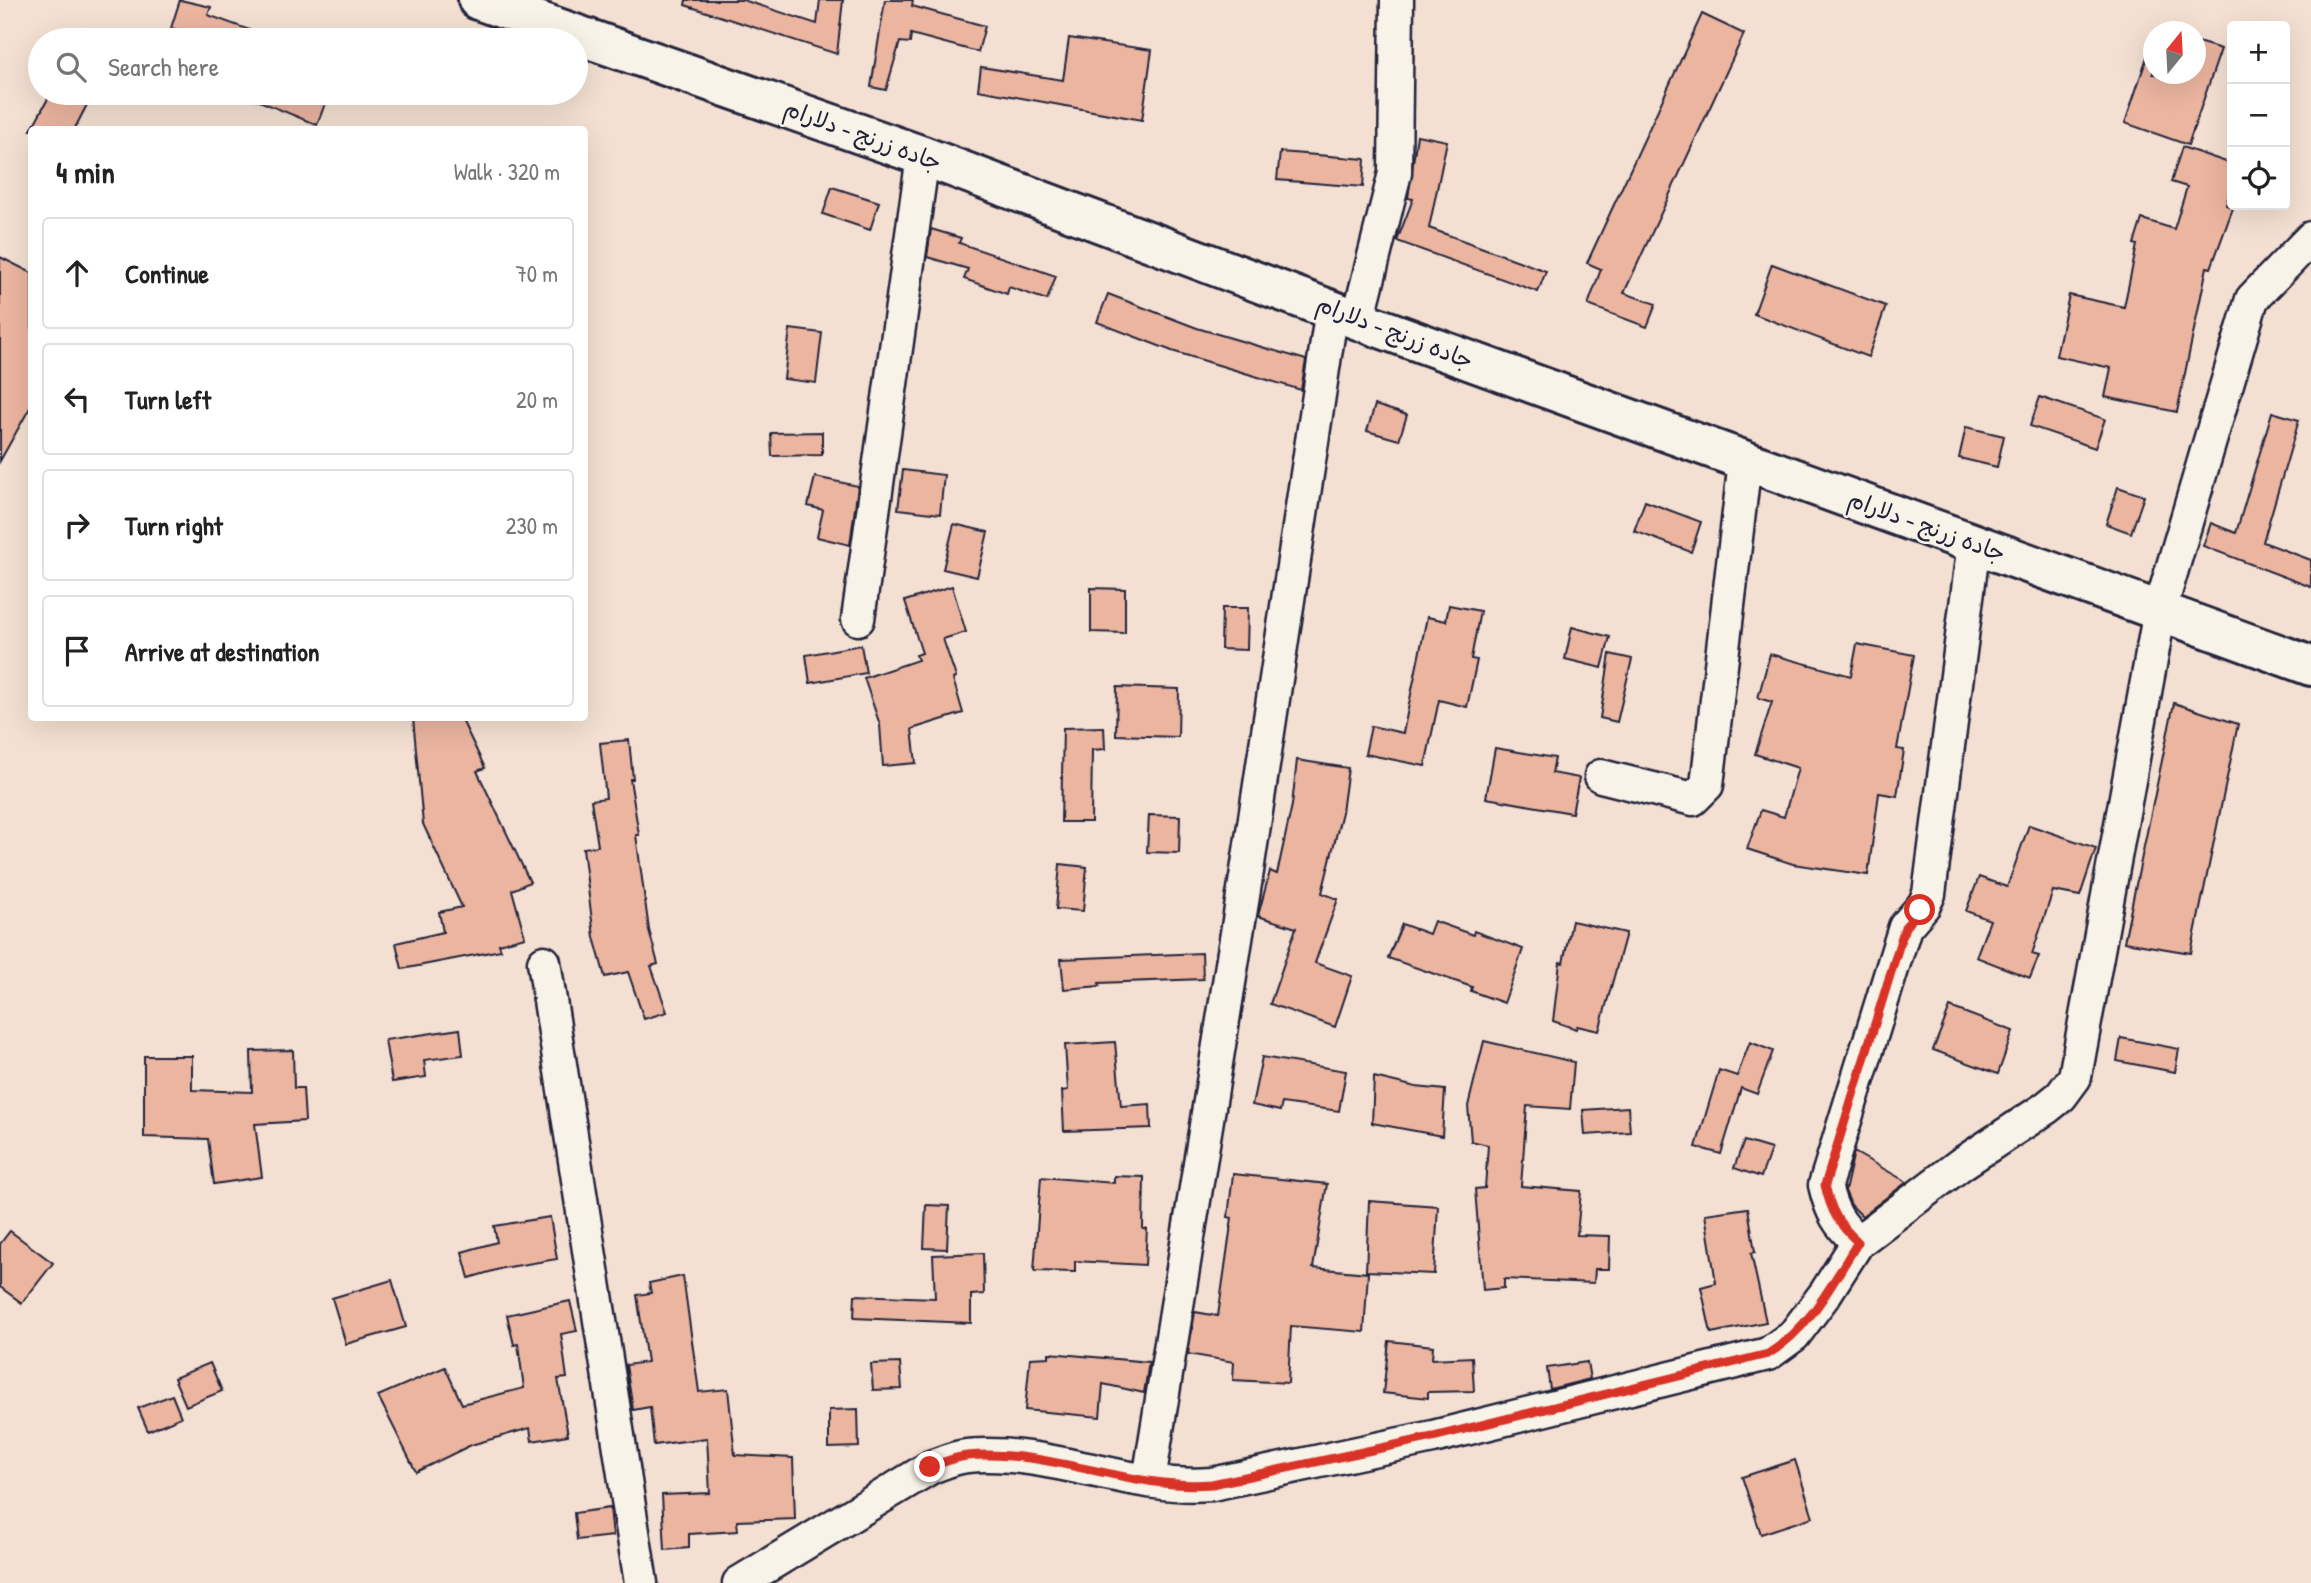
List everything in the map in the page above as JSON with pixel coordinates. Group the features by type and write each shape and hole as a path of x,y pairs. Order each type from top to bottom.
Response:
{"highway":[{"name":"جاده زرنج - دلارام","path":"478,0 558,28"},
{"name":"جاده زرنج - دلارام","path":"588,39 923,156 1745,461 2311,666"}],"street":[{"path":"1149,1480 1245,885 1345,314 1395,173 1397,0"},
{"path":"858,619 923,156"},
{"path":"739,1583 930,1467 965,1456 1012,1456 1177,1486 1212,1484 1433,1437 1768,1354 1794,1335 1825,1294 1858,1242 1961,1164 2046,1108 2061,1096 2075,1077 2160,610 2252,299 2311,238"},
{"path":"1601,776 1693,799 1707,785 1745,461"},
{"path":"1858,1242 1840,1226 1830,1209 1825,1185 1905,927 1924,905 1929,894 1974,543"},
{"path":"544,962 640,1583"}],"building":[{"path":"180,0 211,7 208,15 244,28 171,28"},
{"path":"686,0 743,0 817,24 820,0 843,0 837,54 685,5"},
{"path":"885,0 913,0 912,6 985,26 978,52 911,34 910,43 900,42 886,90 871,87"},
{"path":"1702,14 1744,34 1624,293 1656,304 1647,327 1588,305 1601,269 1587,263"},
{"path":"1069,38 1152,50 1142,120 978,90 981,67 1063,80"},
{"path":"2206,44 2221,49 2188,145 2125,123 2143,69 2143,84 2206,84"},
{"path":"45,105 87,105 76,126 33,126"},
{"path":"269,105 324,105 317,125"},
{"path":"1417,135 1447,141 1429,228 1546,271 1538,292 1397,241 1413,199 1408,198"},
{"path":"2182,147 2227,162 2226,205 2227,210 2232,210 2211,268 2207,267 2177,412 2105,397 2111,368 2056,356 2069,295 2124,307 2137,245 2134,244 2142,219 2174,229 2187,187 2171,182"},
{"path":"1280,152 1365,159 1363,187 1277,180"},
{"path":"832,187 879,202 870,230 823,214"},
{"path":"931,229 961,238 959,243 1056,276 1047,300 1009,287 1007,294 964,279 968,269 927,257"},
{"path":"0,257 28,271 28,411 0,461"},
{"path":"1772,264 1886,306 1868,357 1754,314"},
{"path":"1108,294 1197,328 1306,360 1301,390 1172,351 1097,322"},
{"path":"790,329 822,333 816,383 784,379"},
{"path":"2040,397 2105,419 2095,448 2030,426"},
{"path":"1375,405 1407,415 1399,440 1367,431"},
{"path":"2272,412 2299,420 2263,542 2311,560 2311,587 2203,546 2211,523 2236,533"},
{"path":"1966,427 2004,436 1997,467 1959,458"},
{"path":"822,432 822,455 772,456 771,433"},
{"path":"903,470 944,475 940,514 898,509"},
{"path":"815,477 858,486 850,545 817,537 823,510 808,506"},
{"path":"2118,487 2144,496 2131,533 2106,524"},
{"path":"1645,501 1701,522 1691,552 1634,531"},
{"path":"954,524 988,532 977,577 943,569"},
{"path":"952,586 966,632 943,639 956,677 953,679 963,713 912,729 916,763 883,766 880,725 864,678 918,660 916,655 922,653 905,601"},
{"path":"1091,588 1125,589 1125,633 1091,632"},
{"path":"1449,605 1480,611 1471,659 1477,660 1467,707 1439,700 1425,766 1365,754 1371,726 1403,733 1427,617 1446,621"},
{"path":"1222,608 1248,608 1247,650 1221,649"},
{"path":"1572,627 1610,637 1602,668 1565,659"},
{"path":"1857,644 1914,655 1897,749 1904,750 1897,796 1879,793 1868,875 1793,864 1747,849 1761,810 1784,817 1798,768 1755,754 1772,702 1758,698 1770,654 1851,676"},
{"path":"861,645 866,673 810,683 806,655"},
{"path":"1610,654 1632,659 1617,722 1600,718"},
{"path":"1117,687 1179,689 1178,737 1116,735"},
{"path":"2174,703 2238,724 2191,953 2124,942"},
{"path":"413,721 462,721 485,768 477,771 530,882 512,890 525,937 499,944 501,950 402,969 396,943 443,932 439,912 462,907 423,824"},
{"path":"1104,727 1105,749 1092,750 1091,822 1061,822 1063,728"},
{"path":"629,740 633,779 630,779 639,835 636,835 649,930 658,964 651,966 667,1012 644,1019 628,972 605,977 594,937 583,848 598,846 591,800 606,798 600,743"},
{"path":"1495,748 1555,758 1552,773 1579,778 1572,813 1486,798"},
{"path":"1297,760 1348,768 1342,812 1322,893 1338,899 1315,963 1352,976 1335,1027 1270,1004 1296,928 1258,916 1270,871 1277,874 1292,805"},
{"path":"1149,815 1180,816 1179,853 1147,852"},
{"path":"2029,825 2096,848 2080,896 2053,891 2032,954 2039,956 2030,978 1976,957 1990,920 1966,911 1979,877 2007,887"},
{"path":"1060,864 1087,867 1083,911 1056,909"},
{"path":"1434,921 1473,935 1474,931 1523,949 1504,1003 1471,991 1472,987 1388,958 1402,924 1429,934"},
{"path":"1572,921 1626,933 1599,1031 1577,1026 1576,1029 1553,1021 1560,962 1563,963"},
{"path":"1202,953 1203,979 1099,983 1100,986 1064,989 1061,959"},
{"path":"1950,1007 2013,1031 1998,1074 1933,1050"},
{"path":"460,1029 463,1055 424,1060 426,1077 392,1082 385,1040"},
{"path":"2121,1038 2179,1049 2175,1072 2117,1061"},
{"path":"1484,1041 1574,1062 1570,1109 1527,1106 1521,1186 1581,1191 1577,1235 1610,1236 1609,1269 1595,1269 1594,1283 1504,1279 1504,1288 1483,1290 1475,1189 1485,1188 1488,1145 1471,1141 1468,1106"},
{"path":"1115,1042 1121,1106 1150,1104 1151,1128 1064,1131 1062,1091 1068,1090 1065,1045"},
{"path":"1750,1042 1773,1051 1757,1094 1741,1088 1721,1154 1696,1147 1719,1070 1737,1076"},
{"path":"293,1050 294,1088 303,1088 305,1121 255,1124 262,1177 214,1184 208,1139 144,1137 144,1056 192,1056 192,1090 252,1092 251,1051"},
{"path":"1262,1057 1346,1071 1339,1111 1282,1103 1280,1111 1252,1105"},
{"path":"1374,1077 1416,1087 1445,1090 1442,1136 1372,1123"},
{"path":"1628,1107 1630,1132 1585,1135 1583,1110"},
{"path":"1744,1141 1771,1149 1761,1177 1734,1168"},
{"path":"1854,1152 1907,1182 1862,1216 1851,1205 1845,1191"},
{"path":"1233,1174 1327,1184 1313,1268 1368,1273 1364,1332 1291,1326 1288,1383 1233,1380 1234,1362 1188,1354 1195,1312 1218,1316 1232,1218 1228,1217"},
{"path":"1114,1176 1144,1177 1143,1229 1147,1229 1145,1265 1075,1261 1075,1272 1034,1271 1041,1177 1114,1183"},
{"path":"1369,1201 1438,1206 1434,1274 1366,1271"},
{"path":"926,1205 949,1206 947,1249 924,1248"},
{"path":"1748,1208 1755,1252 1751,1253 1766,1322 1711,1333 1701,1287 1716,1283 1705,1214"},
{"path":"550,1217 557,1259 503,1268 469,1278 462,1252 497,1242 494,1226"},
{"path":"10,1231 53,1263 22,1303 0,1287 0,1244"},
{"path":"983,1253 984,1294 971,1295 971,1323 854,1318 855,1295 935,1298 933,1255"},
{"path":"683,1276 699,1392 728,1389 735,1455 793,1458 795,1519 737,1521 738,1531 689,1534 689,1548 665,1550 662,1495 710,1493 707,1438 654,1445 650,1407 633,1410 626,1365 647,1362 637,1295 651,1293 649,1283"},
{"path":"392,1280 406,1327 346,1344 332,1298"},
{"path":"570,1301 577,1331 561,1334 567,1378 558,1379 568,1435 532,1441 530,1428 471,1445 416,1472 378,1396 445,1367 462,1404 524,1388 518,1344 514,1345 507,1315"},
{"path":"1389,1341 1433,1346 1432,1359 1472,1357 1474,1391 1428,1392 1428,1398 1383,1393"},
{"path":"1049,1353 1149,1362 1144,1393 1103,1384 1100,1417 1025,1410 1030,1358 1049,1357"},
{"path":"1587,1362 1590,1379 1550,1389 1547,1368"},
{"path":"210,1363 222,1391 186,1406 174,1378"},
{"path":"900,1363 902,1389 873,1390 871,1364"},
{"path":"172,1395 181,1417 148,1431 138,1408"},
{"path":"858,1409 859,1447 829,1448 829,1410"},
{"path":"1795,1460 1813,1517 1761,1534 1742,1477"},
{"path":"610,1508 613,1536 577,1540 574,1513"}],"route":[{"path":"930,1467 965,1456 1012,1456 1177,1486 1212,1484 1433,1437 1768,1354 1794,1335 1825,1294 1858,1242 1840,1226 1830,1209 1825,1185 1905,927 1920,910"}]}
